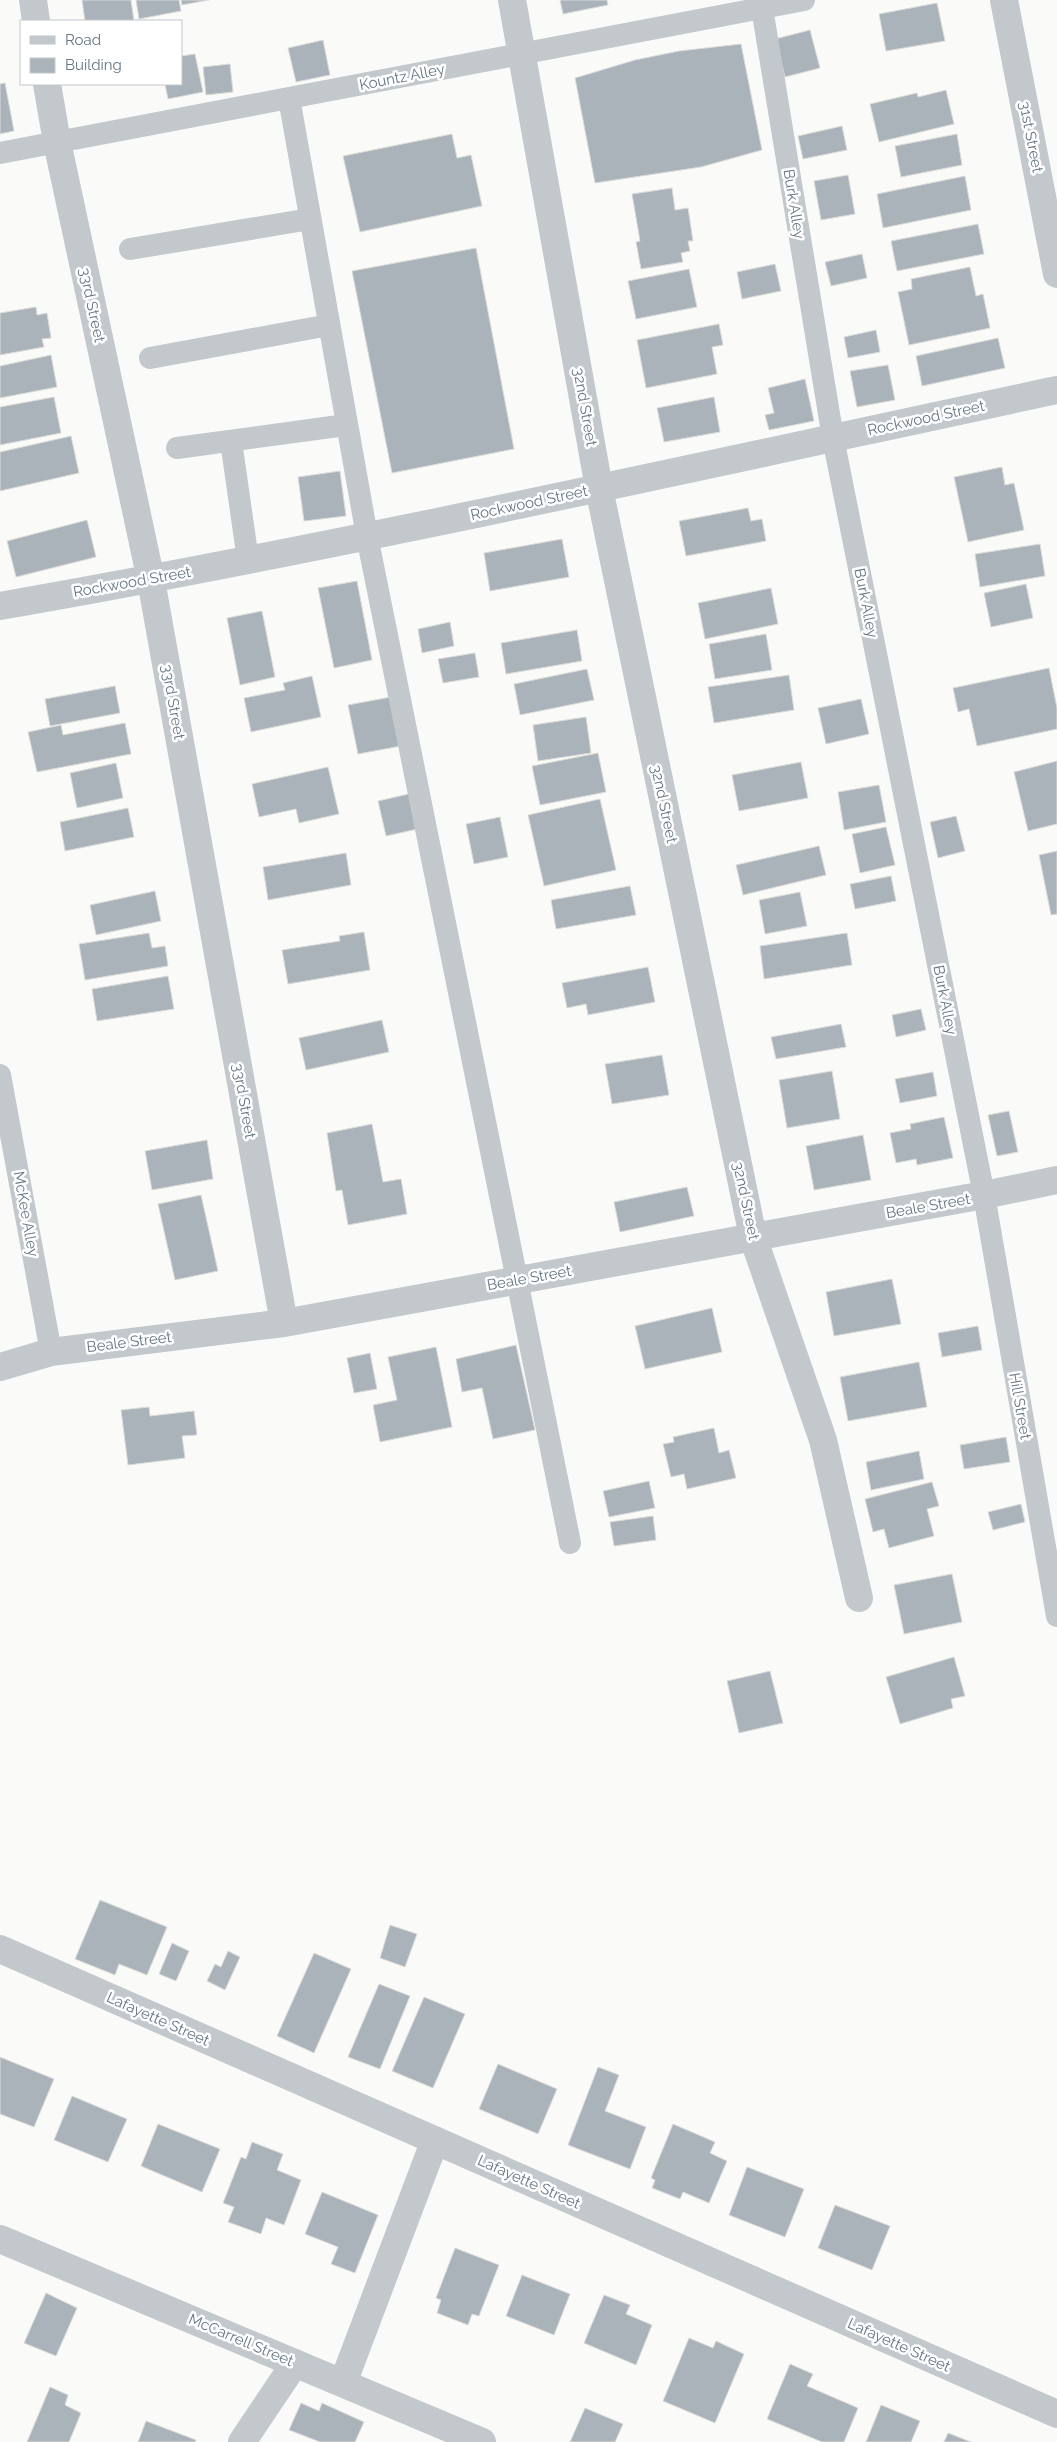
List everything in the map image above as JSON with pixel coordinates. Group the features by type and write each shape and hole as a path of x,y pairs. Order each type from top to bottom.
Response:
{"street":[{"path":"33,0 36,20"},
{"name":"32nd Street","path":"512,0 599,488 753,1237 823,1440 859,1598"},
{"name":"31st Street","path":"1004,0 1057,274"},
{"name":"33rd Street","path":"47,85 57,142 151,580 284,1323"},
{"name":"Rockwood Street","path":"0,606 151,580 367,536 1057,390"},
{"name":"Beale Street","path":"0,1367 51,1352 284,1323 1057,1180"},
{"name":"Lafayette Street","path":"0,1949 1057,2414"},
{"path":"343,2383 435,2140"},
{"name":"McCarrell Street","path":"0,2239 482,2442"},
{"path":"242,2442 295,2363"}],"lane":[{"name":"Kountz Alley","path":"0,153 804,0"},
{"name":"Burk Alley","path":"762,8 833,438 984,1195"},
{"path":"288,98 367,536 570,1543"},
{"path":"130,249 310,219"},
{"path":"150,358 329,325"},
{"path":"177,448 346,425"},
{"path":"231,441 248,560"},
{"name":"McKee Alley","path":"0,1075 51,1352"},
{"name":"Hill Street","path":"984,1195 1057,1616"}],"building":[{"path":"82,0 131,0 134,20 85,20"},
{"path":"136,0 179,0 181,11 139,19"},
{"path":"181,0 209,0 182,5"},
{"path":"560,0 607,0 608,5 563,14"},
{"path":"937,3 945,41 886,51 879,14"},
{"path":"810,30 820,68 785,77 775,39"},
{"path":"323,40 330,75 296,82 288,48"},
{"path":"741,44 762,150 701,167 595,183 575,78 635,60 679,51"},
{"path":"195,54 203,92 168,99 165,85 182,85 182,56"},
{"path":"230,64 233,92 206,95 203,67"},
{"path":"5,83 14,131 0,134 0,84"},
{"path":"946,90 954,124 879,142 870,104 917,93 918,97"},
{"path":"842,126 847,150 803,159 798,136"},
{"path":"452,134 457,158 471,155 482,206 360,232 343,156"},
{"path":"957,134 962,165 901,177 895,146"},
{"path":"848,175 855,214 821,220 814,181"},
{"path":"965,176 971,210 883,228 877,194"},
{"path":"672,188 675,210 688,208 693,241 688,241 690,251 681,253 683,262 641,269 636,242 640,241 632,194"},
{"path":"978,224 984,254 897,271 891,241"},
{"path":"476,248 514,449 392,473 352,271"},
{"path":"862,254 867,278 831,286 825,262"},
{"path":"775,264 781,291 742,299 737,272"},
{"path":"970,267 976,296 983,294 990,328 909,345 898,292 912,289 911,279"},
{"path":"689,269 697,307 636,319 628,281"},
{"path":"36,307 37,315 47,313 51,338 42,339 44,347 0,355 0,313"},
{"path":"719,324 723,345 712,347 717,374 646,388 637,340"},
{"path":"876,330 880,352 848,358 844,337"},
{"path":"998,338 1005,368 922,386 916,356"},
{"path":"51,355 57,387 0,398 0,366"},
{"path":"888,365 895,400 857,407 850,371"},
{"path":"805,379 814,421 769,430 765,415 774,413 768,388"},
{"path":"54,397 61,433 0,445 0,407"},
{"path":"714,397 720,432 664,442 657,408"},
{"path":"71,436 79,473 0,491 0,452"},
{"path":"1002,467 1005,485 1014,483 1024,530 968,542 954,477"},
{"path":"340,471 346,516 304,521 298,477"},
{"path":"748,508 751,521 762,519 766,541 686,556 679,521"},
{"path":"87,520 96,557 16,577 7,541"},
{"path":"562,539 569,577 490,591 484,553"},
{"path":"1040,544 1045,576 980,587 975,554"},
{"path":"357,581 372,660 334,668 318,588"},
{"path":"1026,584 1033,618 991,627 984,593"},
{"path":"771,588 778,624 705,639 698,603"},
{"path":"262,611 275,677 240,685 227,618"},
{"path":"450,622 454,646 422,653 418,629"},
{"path":"577,630 582,661 506,674 501,643"},
{"path":"766,634 772,670 715,679 709,644"},
{"path":"475,653 479,677 443,683 438,659"},
{"path":"1049,668 1057,708 1057,729 977,746 969,709 958,712 953,688"},
{"path":"587,669 594,700 520,715 514,684"},
{"path":"789,675 794,710 714,723 708,687"},
{"path":"312,676 321,717 251,732 244,698 285,690 283,683"},
{"path":"115,686 120,713 50,726 45,699"},
{"path":"391,697 401,746 358,754 348,705"},
{"path":"861,699 869,734 826,744 818,708"},
{"path":"586,717 591,753 538,761 533,725"},
{"path":"125,723 131,754 37,772 28,732 61,725 63,735"},
{"path":"598,753 606,792 540,805 532,766"},
{"path":"1057,761 1057,824 1028,831 1014,772"},
{"path":"801,762 808,798 739,811 732,775"},
{"path":"116,763 123,798 77,808 70,773"},
{"path":"328,767 339,814 299,823 296,809 259,817 252,784"},
{"path":"879,785 886,822 844,830 838,792"},
{"path":"413,793 422,828 386,836 378,801"},
{"path":"600,799 616,870 544,886 528,815"},
{"path":"128,808 134,837 65,851 60,822"},
{"path":"956,816 965,851 938,858 930,822"},
{"path":"500,817 508,857 474,864 466,824"},
{"path":"886,827 895,865 860,873 852,834"},
{"path":"819,846 826,875 743,895 736,865"},
{"path":"1057,851 1057,914 1051,915 1039,855"},
{"path":"346,853 351,885 268,900 263,867"},
{"path":"891,876 896,901 855,909 850,884"},
{"path":"630,886 636,915 556,929 551,900"},
{"path":"155,891 161,921 96,935 90,905"},
{"path":"800,892 807,926 765,934 759,900"},
{"path":"364,932 370,970 288,984 282,950 340,941 339,936"},
{"path":"149,933 152,948 165,946 168,966 85,980 79,944"},
{"path":"847,933 852,965 764,979 760,946"},
{"path":"648,967 655,1002 588,1015 586,1004 567,1008 562,983"},
{"path":"168,976 174,1009 97,1021 92,989"},
{"path":"921,1009 926,1030 896,1037 892,1015"},
{"path":"382,1020 389,1052 306,1070 299,1038"},
{"path":"841,1024 846,1047 776,1059 771,1037"},
{"path":"662,1055 669,1095 612,1104 605,1064"},
{"path":"832,1071 840,1119 787,1128 779,1080"},
{"path":"933,1072 937,1096 900,1103 895,1079"},
{"path":"1009,1111 1018,1152 997,1156 988,1115"},
{"path":"944,1117 953,1158 917,1165 916,1159 896,1163 890,1133 911,1129 910,1124"},
{"path":"372,1124 383,1182 401,1179 407,1214 348,1225 342,1190 336,1191 327,1133"},
{"path":"863,1135 871,1180 814,1190 806,1146"},
{"path":"207,1140 213,1179 152,1190 145,1151"},
{"path":"687,1187 694,1216 620,1232 614,1202"},
{"path":"201,1195 218,1271 175,1280 158,1204"},
{"path":"892,1279 901,1324 834,1336 826,1292"},
{"path":"712,1308 722,1352 645,1369 635,1326"},
{"path":"978,1326 982,1350 942,1357 938,1333"},
{"path":"516,1345 535,1430 493,1439 482,1388 462,1392 456,1359"},
{"path":"436,1347 452,1427 380,1442 373,1405 397,1400 388,1357"},
{"path":"370,1353 377,1389 354,1393 347,1358"},
{"path":"919,1362 927,1407 848,1421 840,1377"},
{"path":"149,1407 150,1416 194,1411 197,1435 182,1436 185,1458 128,1465 121,1410"},
{"path":"714,1428 719,1453 729,1450 736,1478 687,1489 684,1474 671,1477 663,1444 674,1442 673,1437"},
{"path":"1006,1437 1010,1462 964,1469 960,1445"},
{"path":"919,1451 924,1479 871,1490 866,1462"},
{"path":"649,1481 655,1508 609,1517 603,1491"},
{"path":"932,1482 939,1506 927,1509 934,1536 889,1548 884,1529 873,1532 865,1499"},
{"path":"1021,1504 1025,1522 993,1530 988,1512"},
{"path":"653,1516 656,1540 614,1546 610,1522"},
{"path":"952,1574 962,1622 904,1634 894,1585"},
{"path":"954,1657 965,1696 951,1699 953,1708 900,1724 886,1677"},
{"path":"770,1671 783,1723 739,1733 727,1681"},
{"path":"100,1900 167,1927 147,1975 119,1964 115,1975 75,1959"},
{"path":"390,1925 417,1934 405,1967 380,1958"},
{"path":"172,1943 189,1951 176,1981 159,1974"},
{"path":"228,1951 240,1957 225,1990 207,1981 215,1964 221,1967"},
{"path":"314,1953 351,1969 314,2053 277,2036"},
{"path":"379,1984 410,1996 380,2069 348,2057"},
{"path":"424,1997 465,2014 433,2088 392,2071"},
{"path":"0,2057 54,2079 34,2127 0,2114"},
{"path":"498,2064 557,2089 538,2134 479,2109"},
{"path":"598,2067 619,2075 605,2111 646,2127 630,2169 568,2145"},
{"path":"72,2096 127,2119 108,2162 54,2140"},
{"path":"158,2124 220,2149 202,2192 141,2166"},
{"path":"673,2124 715,2142 710,2153 727,2161 709,2203 683,2192 680,2199 652,2188 655,2180 651,2178"},
{"path":"252,2142 283,2154 277,2170 301,2180 284,2225 266,2218 261,2234 228,2222 234,2207 223,2203 241,2157 246,2159"},
{"path":"747,2167 804,2189 785,2237 729,2215"},
{"path":"322,2192 378,2215 355,2273 331,2264 338,2247 305,2234"},
{"path":"835,2205 890,2226 872,2270 818,2248"},
{"path":"455,2248 499,2265 479,2316 472,2314 468,2325 437,2313 441,2300 436,2298"},
{"path":"522,2275 570,2294 554,2335 506,2316"},
{"path":"46,2293 77,2308 56,2356 24,2343"},
{"path":"604,2295 630,2305 626,2314 652,2325 636,2365 584,2343"},
{"path":"689,2338 713,2348 716,2341 744,2354 715,2423 663,2401"},
{"path":"790,2364 813,2374 807,2386 858,2408 844,2442 822,2442 767,2419"},
{"path":"50,2387 68,2395 65,2405 81,2413 69,2442 27,2442"},
{"path":"301,2403 319,2411 322,2403 364,2422 355,2442 320,2442 289,2430"},
{"path":"881,2405 920,2421 911,2442 866,2442"},
{"path":"585,2408 623,2424 615,2442 570,2442"},
{"path":"146,2421 196,2440 195,2442 138,2442"},
{"path":"948,2433 971,2442 944,2442"}]}
